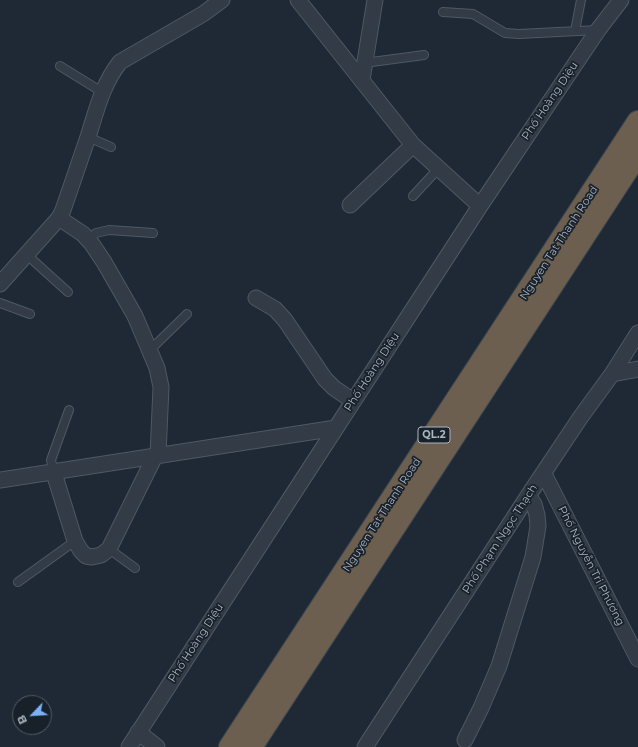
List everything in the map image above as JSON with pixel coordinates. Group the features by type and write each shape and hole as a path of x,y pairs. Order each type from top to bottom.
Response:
{"highway":[{"name":"Nguyen Tat Thanh Road","path":"230,747 638,122"},
{"name":"Nguyen Tat Thanh Road","path":"251,747 638,153"}],"street":[{"path":"0,284 59,218 88,138 102,92 112,73 120,62 203,14 221,0"},
{"path":"298,0 412,145 480,206"},
{"path":"362,80 375,0"},
{"name":"Phố Hoàng Diệu","path":"129,747 480,206 598,30 621,0"},
{"path":"350,205 412,145"},
{"path":"54,473 75,541 80,551 86,556 92,557 101,555 109,549 156,456 161,387 157,368 134,316 104,262 83,234 59,218"},
{"path":"256,298 275,309 285,320 325,379 334,388 353,401"},
{"name":"Phố Phạm Ngọc Thạch","path":"365,747 528,496 580,418 612,374 638,333"},
{"path":"612,374 638,369"},
{"path":"0,480 54,473 336,428"},
{"name":"Phố Nguyễn Tri Phương","path":"544,474 636,650"},
{"path":"465,740 484,702 499,666 532,557 538,526 534,504 528,496"},
{"path":"138,732 157,747"}],"lane":[{"path":"575,31 581,0"},
{"path":"443,12 473,14 505,32 519,34 598,30"},
{"path":"364,63 424,55"},
{"path":"60,66 102,92"},
{"path":"88,138 111,146"},
{"path":"413,196 438,169"},
{"path":"88,240 96,233 109,230 152,233"},
{"path":"26,254 68,292"},
{"path":"0,303 30,314"},
{"path":"149,351 187,314"},
{"path":"54,473 51,460 52,454 69,410"},
{"path":"18,582 75,541"},
{"path":"109,549 135,568"}]}
